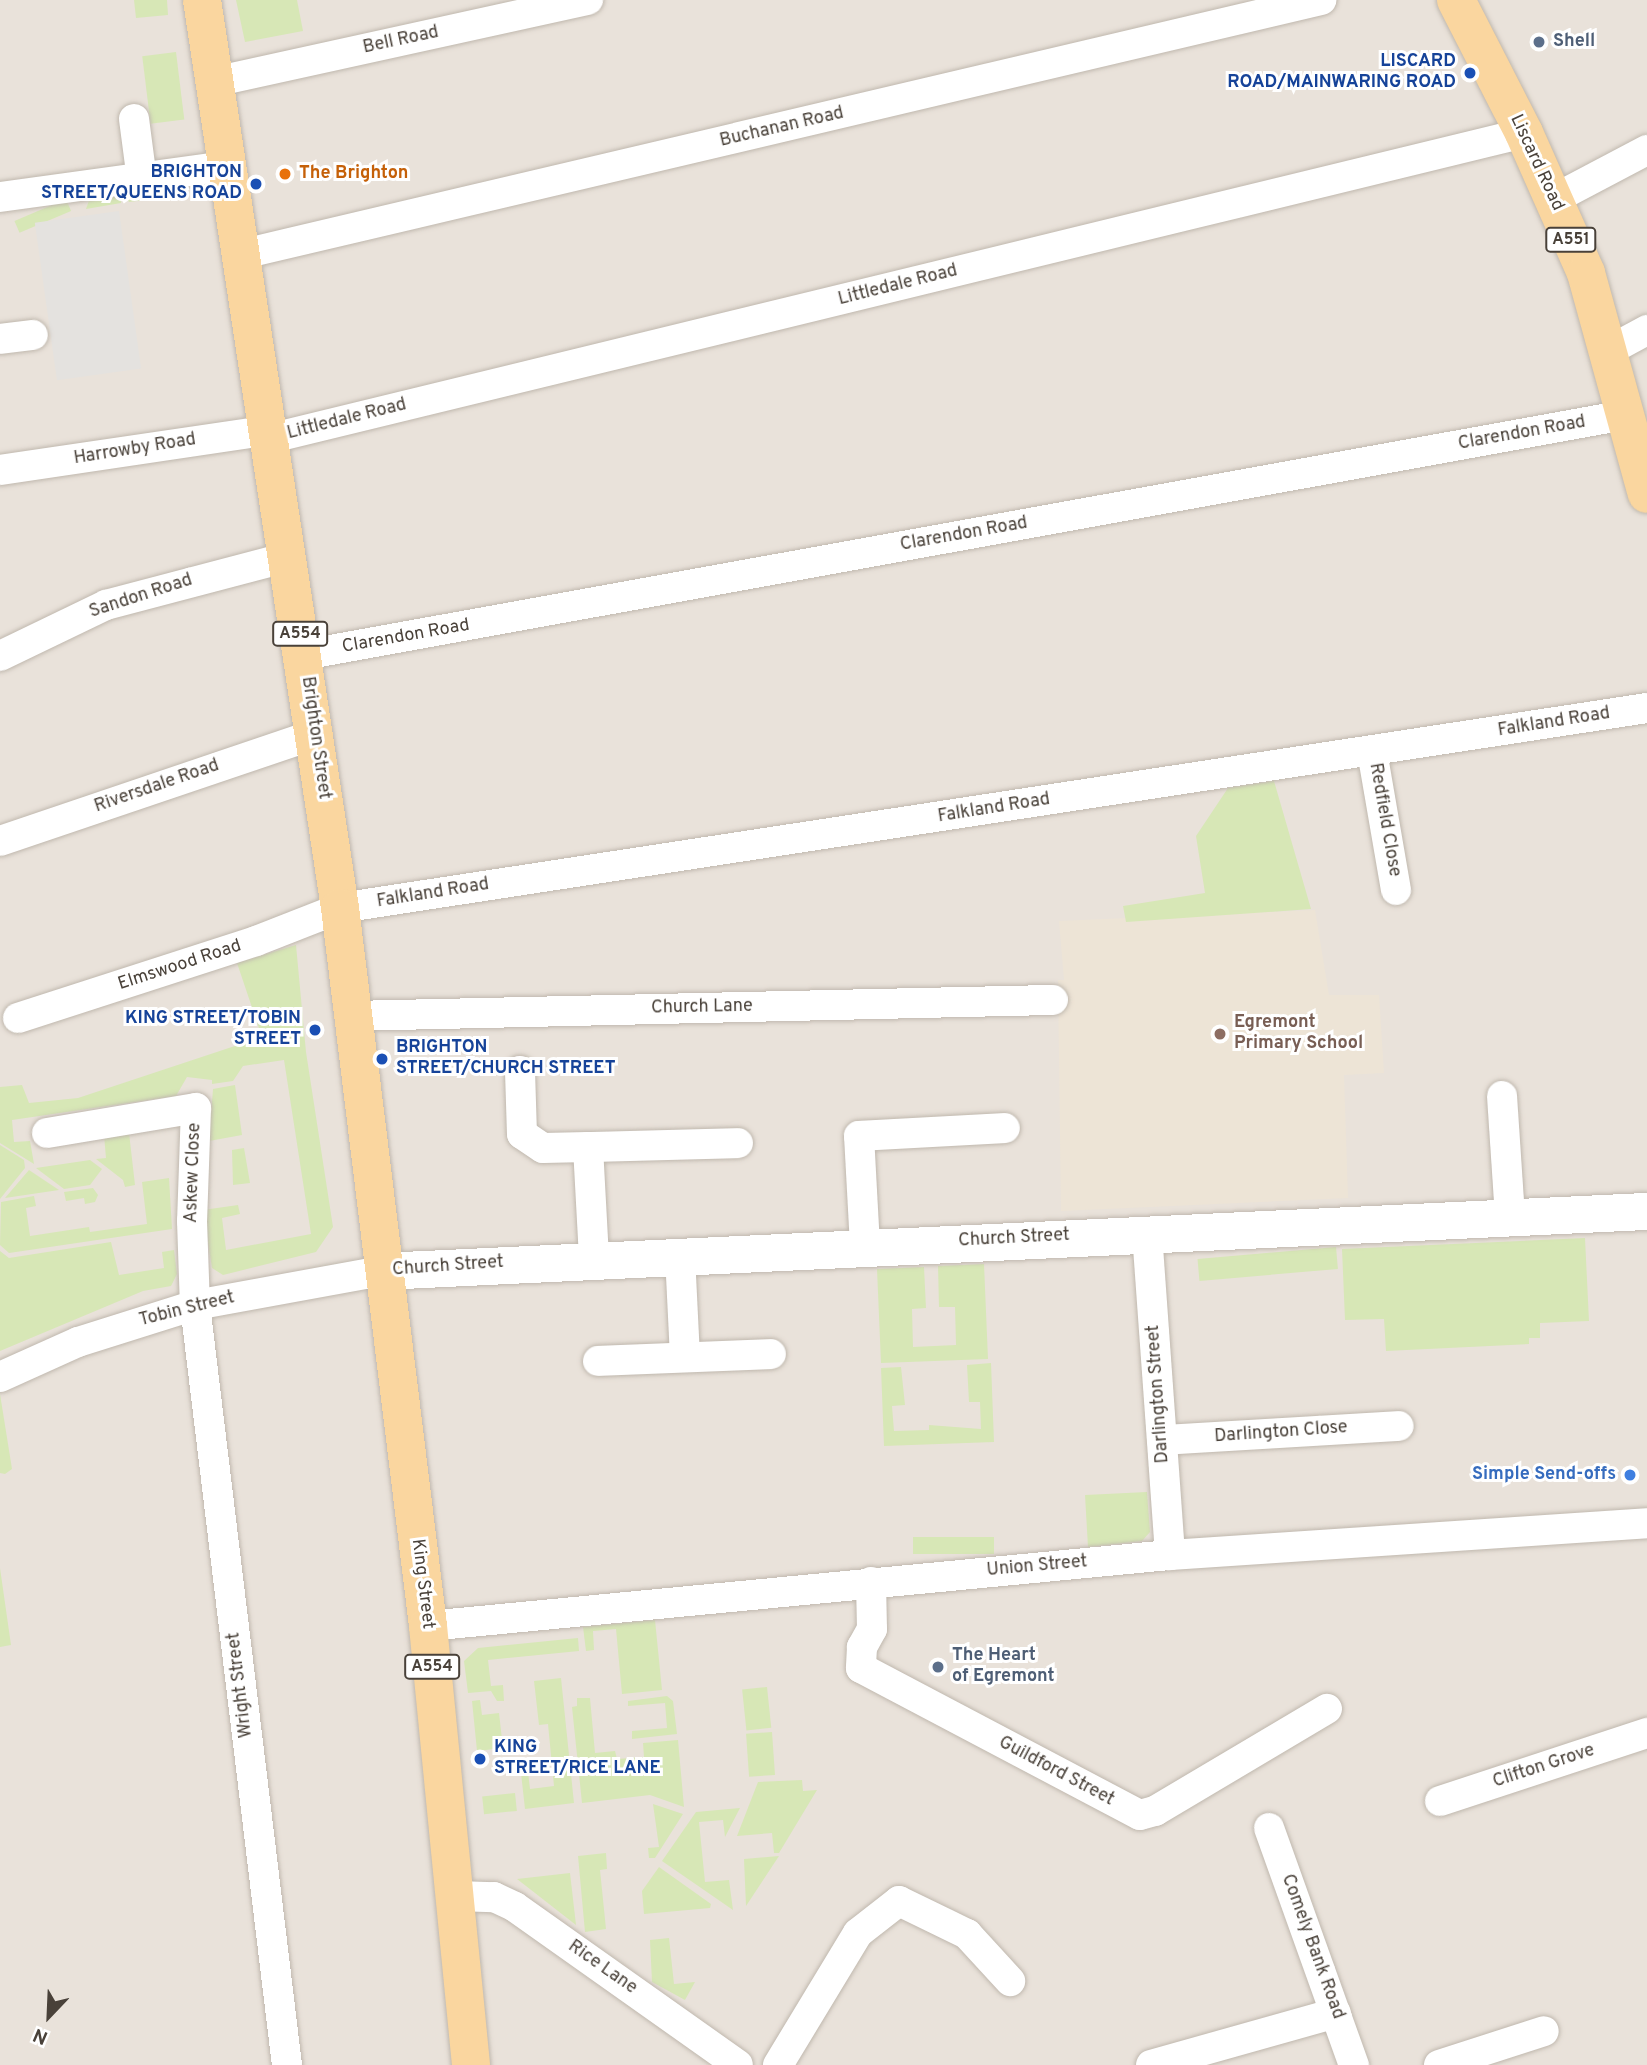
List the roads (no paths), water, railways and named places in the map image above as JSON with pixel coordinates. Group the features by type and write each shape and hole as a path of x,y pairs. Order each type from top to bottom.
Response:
{"main road":[{"name":"Brighton Street","path":"202,0 271,434 340,908 382,1271"},
{"name":"Liscard Road","path":"1456,0 1524,133 1586,273 1610,350 1647,494"},
{"name":"King Street","path":"382,1271 428,1626 471,2065"}],"street":[{"name":"Bell Road","path":"214,82 588,0"},
{"name":"Buchanan Road","path":"243,254 1321,0"},
{"path":"134,119 142,180"},
{"name":"Littledale Road","path":"271,434 1524,133"},
{"path":"1554,199 1647,150"},
{"path":"0,197 142,180 227,166"},
{"path":"1610,350 1647,330"},
{"path":"0,338 33,335"},
{"name":"Clarendon Road","path":"303,655 1625,415"},
{"name":"Harrowby Road","path":"0,470 271,434"},
{"name":"Sandon Road","path":"0,656 106,605 288,557"},
{"name":"Falkland Road","path":"340,908 1647,708"},
{"name":"Riversdale Road","path":"0,841 314,734"},
{"name":"Redfield Close","path":"1372,751 1396,890"},
{"name":"Elmswood Road","path":"18,1018 256,941 340,908"},
{"name":"Church Lane","path":"351,1016 1053,1000"},
{"path":"520,1071 523,1134 542,1148 738,1143"},
{"path":"1502,1096 1510,1218"},
{"name":"Askew Close","path":"47,1133 196,1108 192,1221 195,1306"},
{"path":"865,1246 859,1136 1005,1128"},
{"path":"588,1147 594,1259"},
{"name":"Church Street","path":"382,1271 1647,1211"},
{"name":"Darlington Street","path":"1147,1233 1170,1555"},
{"path":"680,1255 685,1357"},
{"name":"Tobin Street","path":"0,1377 78,1342 195,1306 382,1271"},
{"name":"Wright Street","path":"195,1306 287,2065"},
{"path":"598,1362 771,1354"},
{"name":"Darlington Close","path":"1163,1440 1399,1426"},
{"name":"Union Street","path":"428,1626 1170,1555 1647,1523"},
{"name":"Guildford Street","path":"871,1582 872,1629 862,1647 861,1668 1140,1815 1155,1811 1327,1709"},
{"name":"Clifton Grove","path":"1440,1801 1647,1733"},
{"name":"Comely Bank Road","path":"1269,1828 1354,2065"},
{"name":"Rice Lane","path":"456,1896 494,1897 515,1907 738,2065"},
{"path":"778,2065 858,1933 899,1901 967,1934 1010,1981"},
{"path":"1151,2065 1335,2013"},
{"path":"1439,2065 1544,2031"}],"place":[{"name":"Shell","path":"1539,42"},
{"name":"LISCARD ROAD/MAINWARING ROAD","path":"1470,73"},
{"name":"The Brighton","path":"285,174"},
{"name":"BRIGHTON STREET/QUEENS ROAD","path":"256,184"},
{"name":"KING STREET/TOBIN STREET","path":"315,1030"},
{"name":"Egremont Primary School","path":"1220,1034"},
{"name":"BRIGHTON STREET/CHURCH STREET","path":"382,1059"},
{"name":"Simple Send-offs","path":"1630,1475"},
{"name":"The Heart of Egremont","path":"938,1667"},
{"name":"KING STREET/RICE LANE","path":"480,1759"}]}
